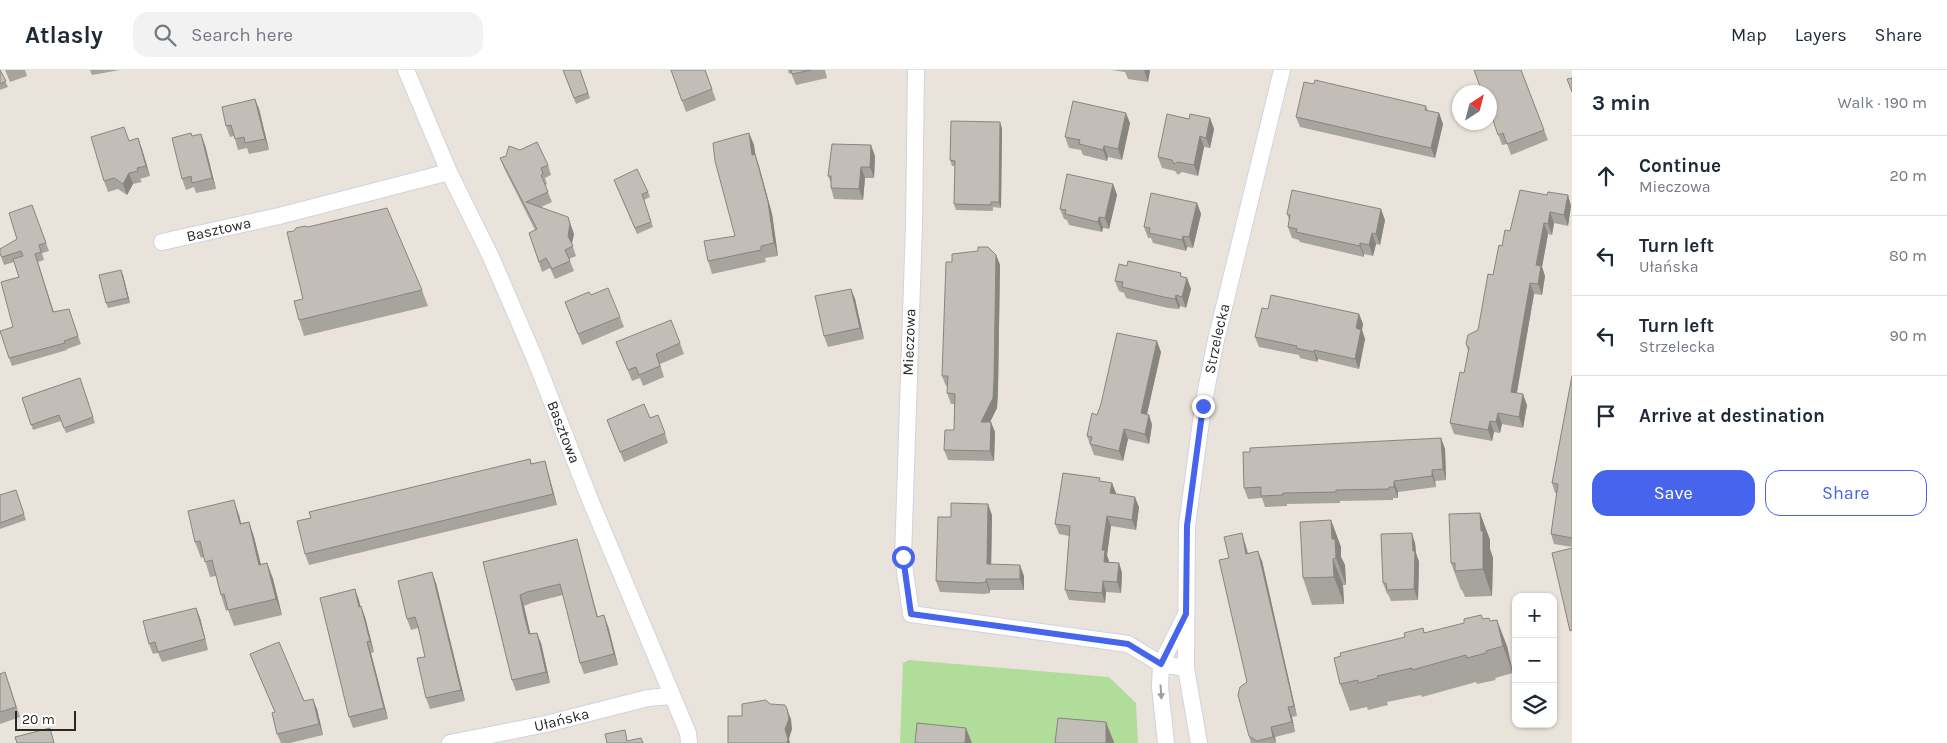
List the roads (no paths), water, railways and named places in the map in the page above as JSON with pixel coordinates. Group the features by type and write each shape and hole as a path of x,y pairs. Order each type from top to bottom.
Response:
{"street":[{"name":"Basztowa","path":"406,70 449,172 491,257 535,359 591,502 688,733 689,743"},
{"name":"Mieczowa","path":"916,70 914,225 903,557 911,614 1128,644 1161,664"},
{"name":"Strzelecka","path":"1199,743 1186,668 1187,526 1203,406 1216,340 1282,70"},
{"name":"Basztowa","path":"162,242 279,216 449,172"},
{"name":"Strzelecka","path":"1166,743 1160,687 1161,664 1186,614"},
{"path":"1161,664 1186,668"},
{"name":"Ułańska","path":"450,743 480,740 648,698 672,696"}]}
